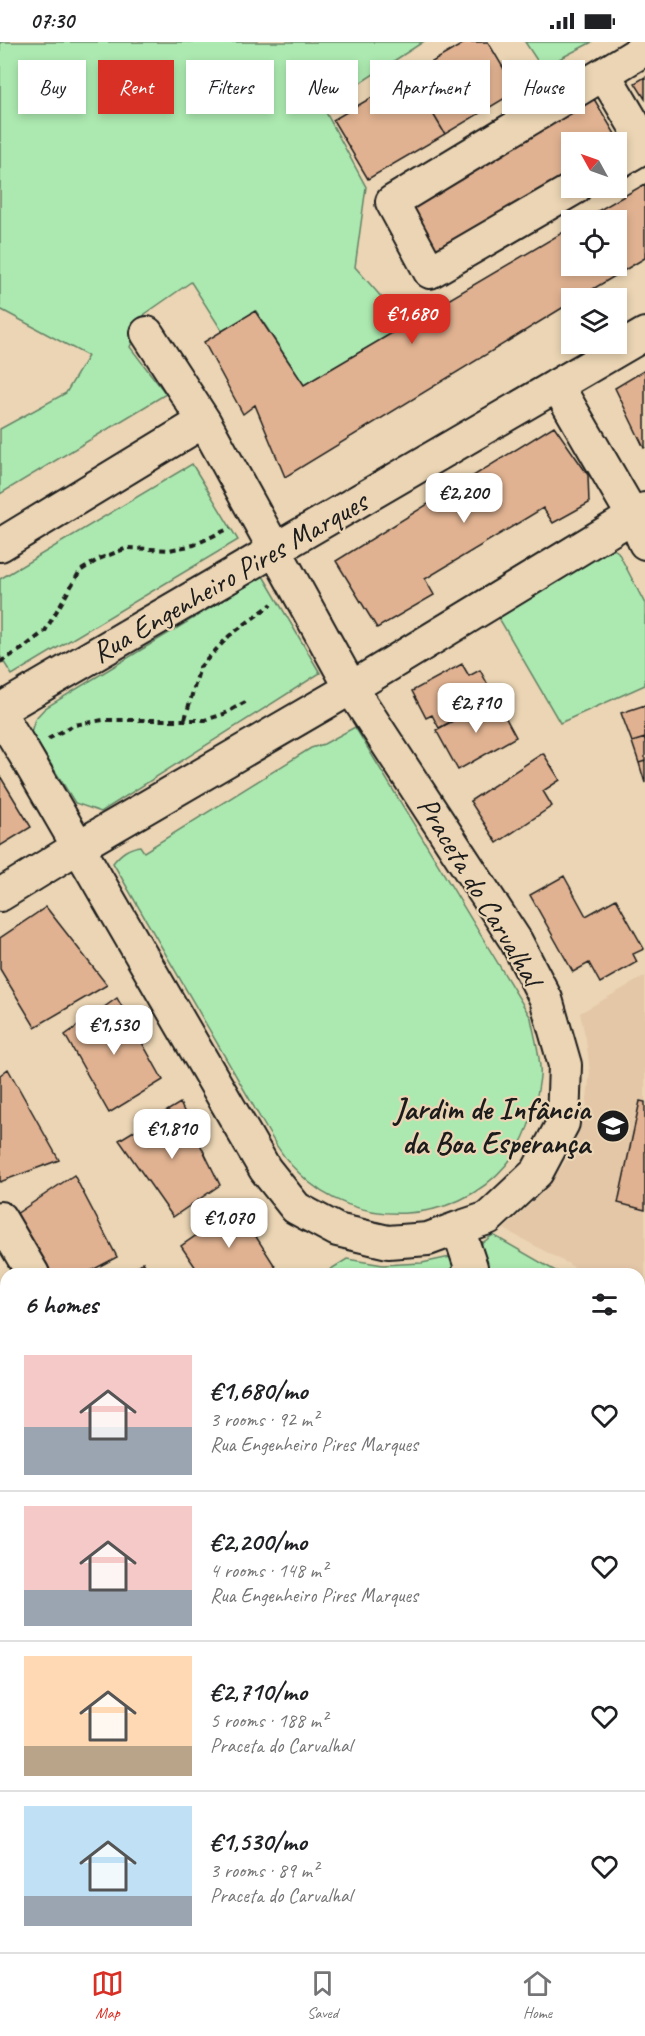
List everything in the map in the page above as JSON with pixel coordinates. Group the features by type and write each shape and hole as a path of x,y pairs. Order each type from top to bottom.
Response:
{"street":[{"path":"561,196 430,272 392,202 645,49"},
{"path":"604,74 645,145 627,156"},
{"name":"Praceta do Carvalhal","path":"0,712 265,1169 297,1208 336,1230 388,1242 428,1239 488,1218 537,1172 563,1123 565,1065 546,999 516,941 351,688 204,422 147,333"},
{"name":"Rua Engenheiro Pires Marques","path":"0,712 645,334"},
{"path":"0,895 351,688 641,523 557,385"},
{"path":"0,545 204,422"},
{"path":"0,1218 29,1268"},
{"path":"458,1228 471,1268"}],"path":[{"path":"0,662 22,650 45,631 80,571 99,559 127,548 169,550 194,545 215,537 254,514"},
{"path":"185,719 200,667 229,636 295,588"},
{"path":"24,753 74,725 103,720 205,720 224,714 247,701"}],"shaded area":[{"name":"Jardim de Infância da Boa Esperança","path":"645,976 645,1268 576,1268 504,1229 545,1190 566,1161 575,1143 586,1108 590,1072 580,1013"}],"green space":[{"path":"0,42 423,42 395,60 370,60 370,76 358,84 358,60 286,60 286,114 327,114 366,187 355,267 406,325 304,385 256,311 222,331 191,282 145,314 130,347 166,394 0,494 0,429 66,393 88,356 0,309"},
{"path":"525,42 592,42 557,60 537,60"},
{"path":"192,464 238,540 12,675 0,656 0,579"},
{"path":"609,546 618,552 645,604 645,685 560,723 496,613"},
{"path":"263,576 320,673 101,812 75,803 31,732 35,719 45,708"},
{"path":"355,727 531,1018 540,1063 540,1077 533,1112 520,1145 506,1165 485,1185 460,1200 433,1209 404,1213 375,1212 347,1204 322,1192 290,1164 272,1138 113,863 132,848 140,846 144,852 311,748 324,744"},
{"path":"493,1235 550,1268 333,1268 347,1259 383,1265 422,1263 469,1253"}],"building":[{"path":"466,42 488,42 502,66 502,100 490,107 490,60 435,60"},
{"path":"645,77 645,99 635,83"},
{"path":"370,98 370,114 433,114 445,134 368,179 333,120 343,114 358,114 358,105"},
{"path":"594,99 614,132 561,132 561,187 439,259 409,208 569,114 585,114 585,104"},
{"path":"433,114 478,114 445,134"},
{"path":"645,184 645,258 627,269 627,210 600,210 620,198 627,198 627,194"},
{"path":"561,233 561,276 615,276 595,288 561,288 561,309 285,477 255,405 243,414 204,342 255,311 304,385"},
{"path":"645,370 645,447 644,448 615,388"},
{"path":"554,426 588,475 589,503 553,523 543,508 425,579 434,595 377,628 336,561"},
{"path":"462,664 469,676 480,670 495,698 439,728 432,715 426,718 412,691"},
{"path":"495,698 516,737 458,770 436,730"},
{"path":"645,705 645,738 632,742 621,713"},
{"path":"645,738 645,761 639,763 632,742"},
{"path":"543,753 560,780 543,791 552,806 497,843 470,801"},
{"path":"645,761 645,783 639,763"},
{"path":"0,776 31,827 0,846"},
{"path":"564,876 586,916 616,899 644,949 633,954 637,962 600,983 589,963 573,972 530,895"},
{"path":"46,907 107,985 35,1027 0,969 0,938"},
{"path":"117,998 163,1080 109,1113 65,1035"},
{"path":"8,1069 59,1160 0,1182 0,1075"},
{"name":"Jardim de Infância da Boa Esperança","path":"640,1101 645,1102 645,1210 618,1203"},
{"path":"180,1103 220,1185 173,1217 119,1140"},
{"path":"74,1175 117,1257 96,1268 36,1268 16,1214"},
{"path":"237,1207 276,1268 196,1268 181,1246"},
{"path":"143,1262 146,1268 136,1268"}],"place":[{"name":"Jardim de Infância da Boa Esperança","path":"613,1126"}]}
